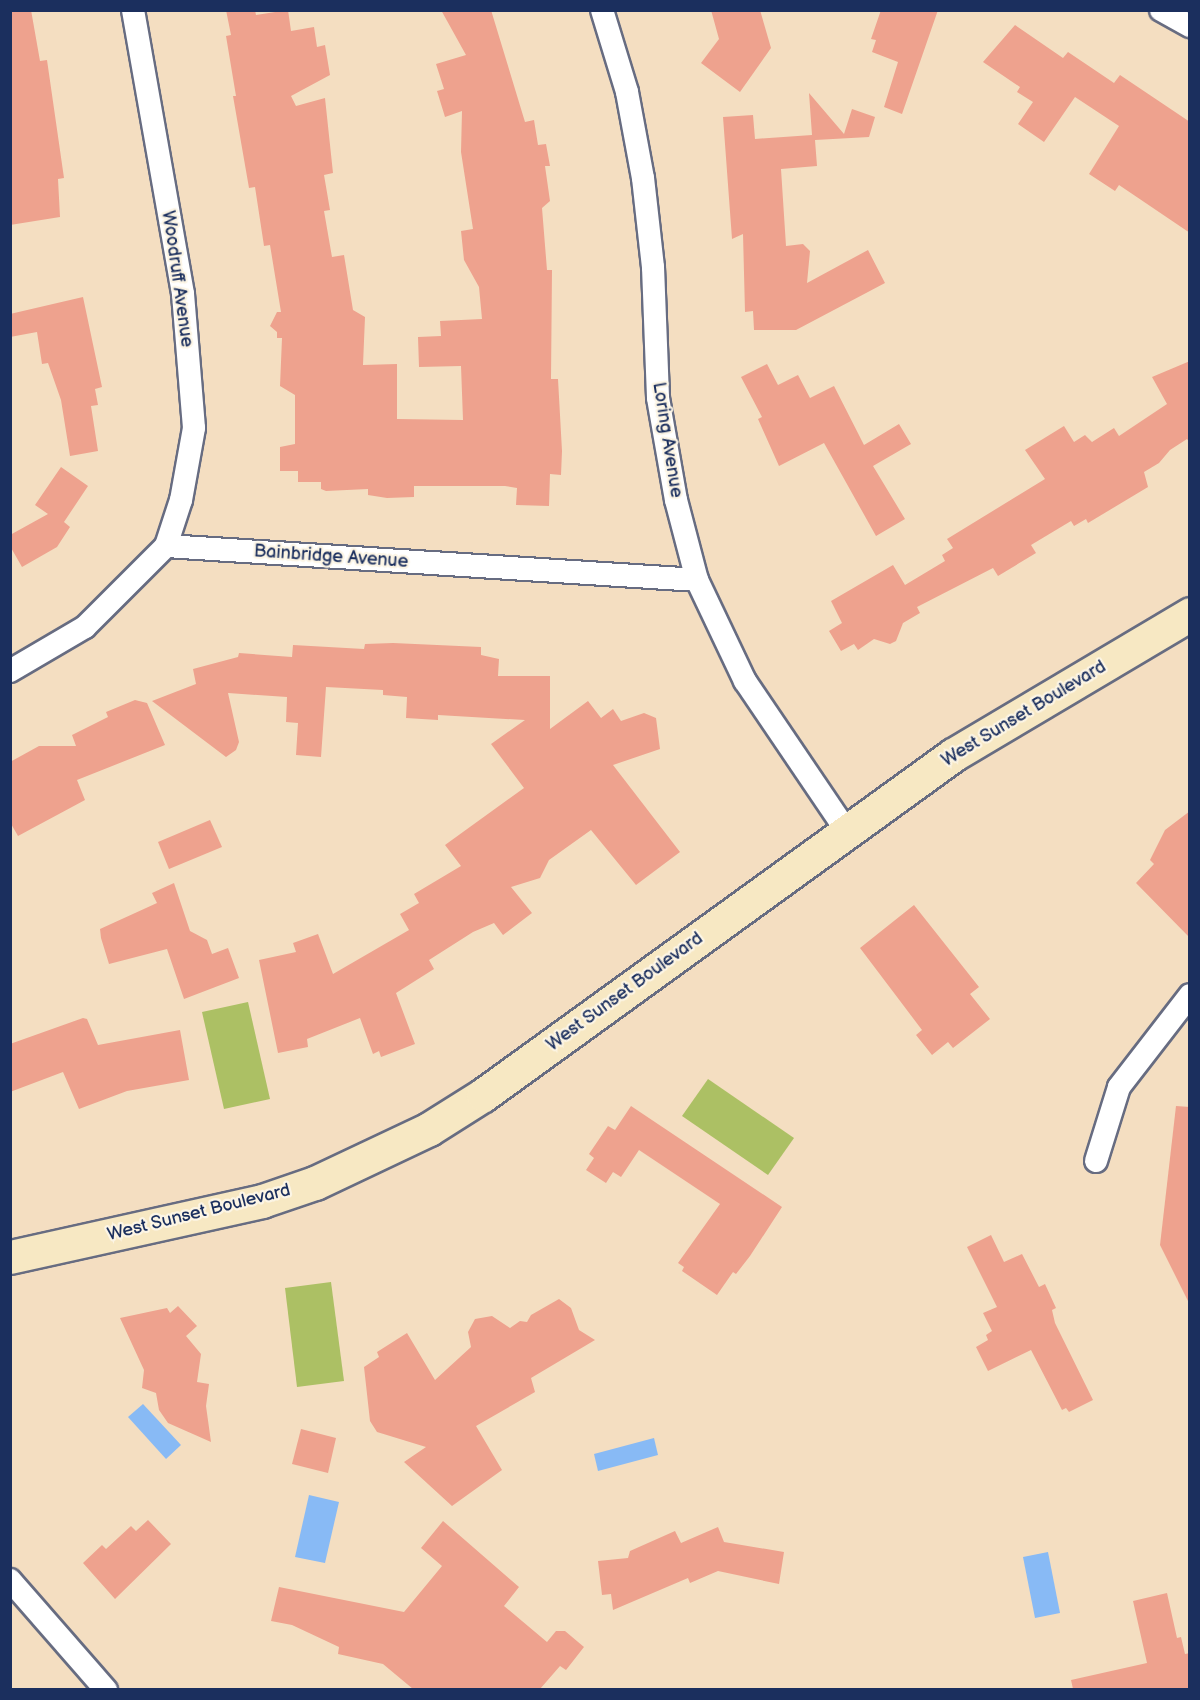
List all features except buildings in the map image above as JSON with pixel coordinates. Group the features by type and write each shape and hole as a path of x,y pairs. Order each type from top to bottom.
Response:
{"main road":[{"name":"West Sunset Boulevard","path":"10,1257 262,1201 315,1183 381,1154 483,1095 846,830 953,755 1190,614"}],"street":[{"name":"Woodruff Avenue","path":"133,10 183,294 194,428 181,500 166,546"},
{"name":"Loring Avenue","path":"602,10 627,92 643,178 653,267 658,398 676,500 697,580 745,681 846,830"},
{"path":"1161,10 1190,26"},
{"name":"Bainbridge Avenue","path":"166,546 697,580"},
{"path":"10,671 85,627 166,546"},
{"path":"1096,1161 1119,1087 1190,995"},
{"path":"10,1580 106,1689"}],"green space":[{"path":"248,1002 270,1099 224,1109 202,1012"},
{"path":"708,1079 794,1138 768,1175 682,1116"},
{"path":"331,1282 344,1381 297,1387 285,1288"}],"water":[{"path":"143,1404 181,1445 166,1459 128,1417"},
{"path":"654,1438 658,1455 598,1471 594,1454"},
{"path":"309,1495 339,1502 325,1563 295,1557"},
{"path":"1048,1552 1060,1613 1035,1618 1023,1557"}]}
